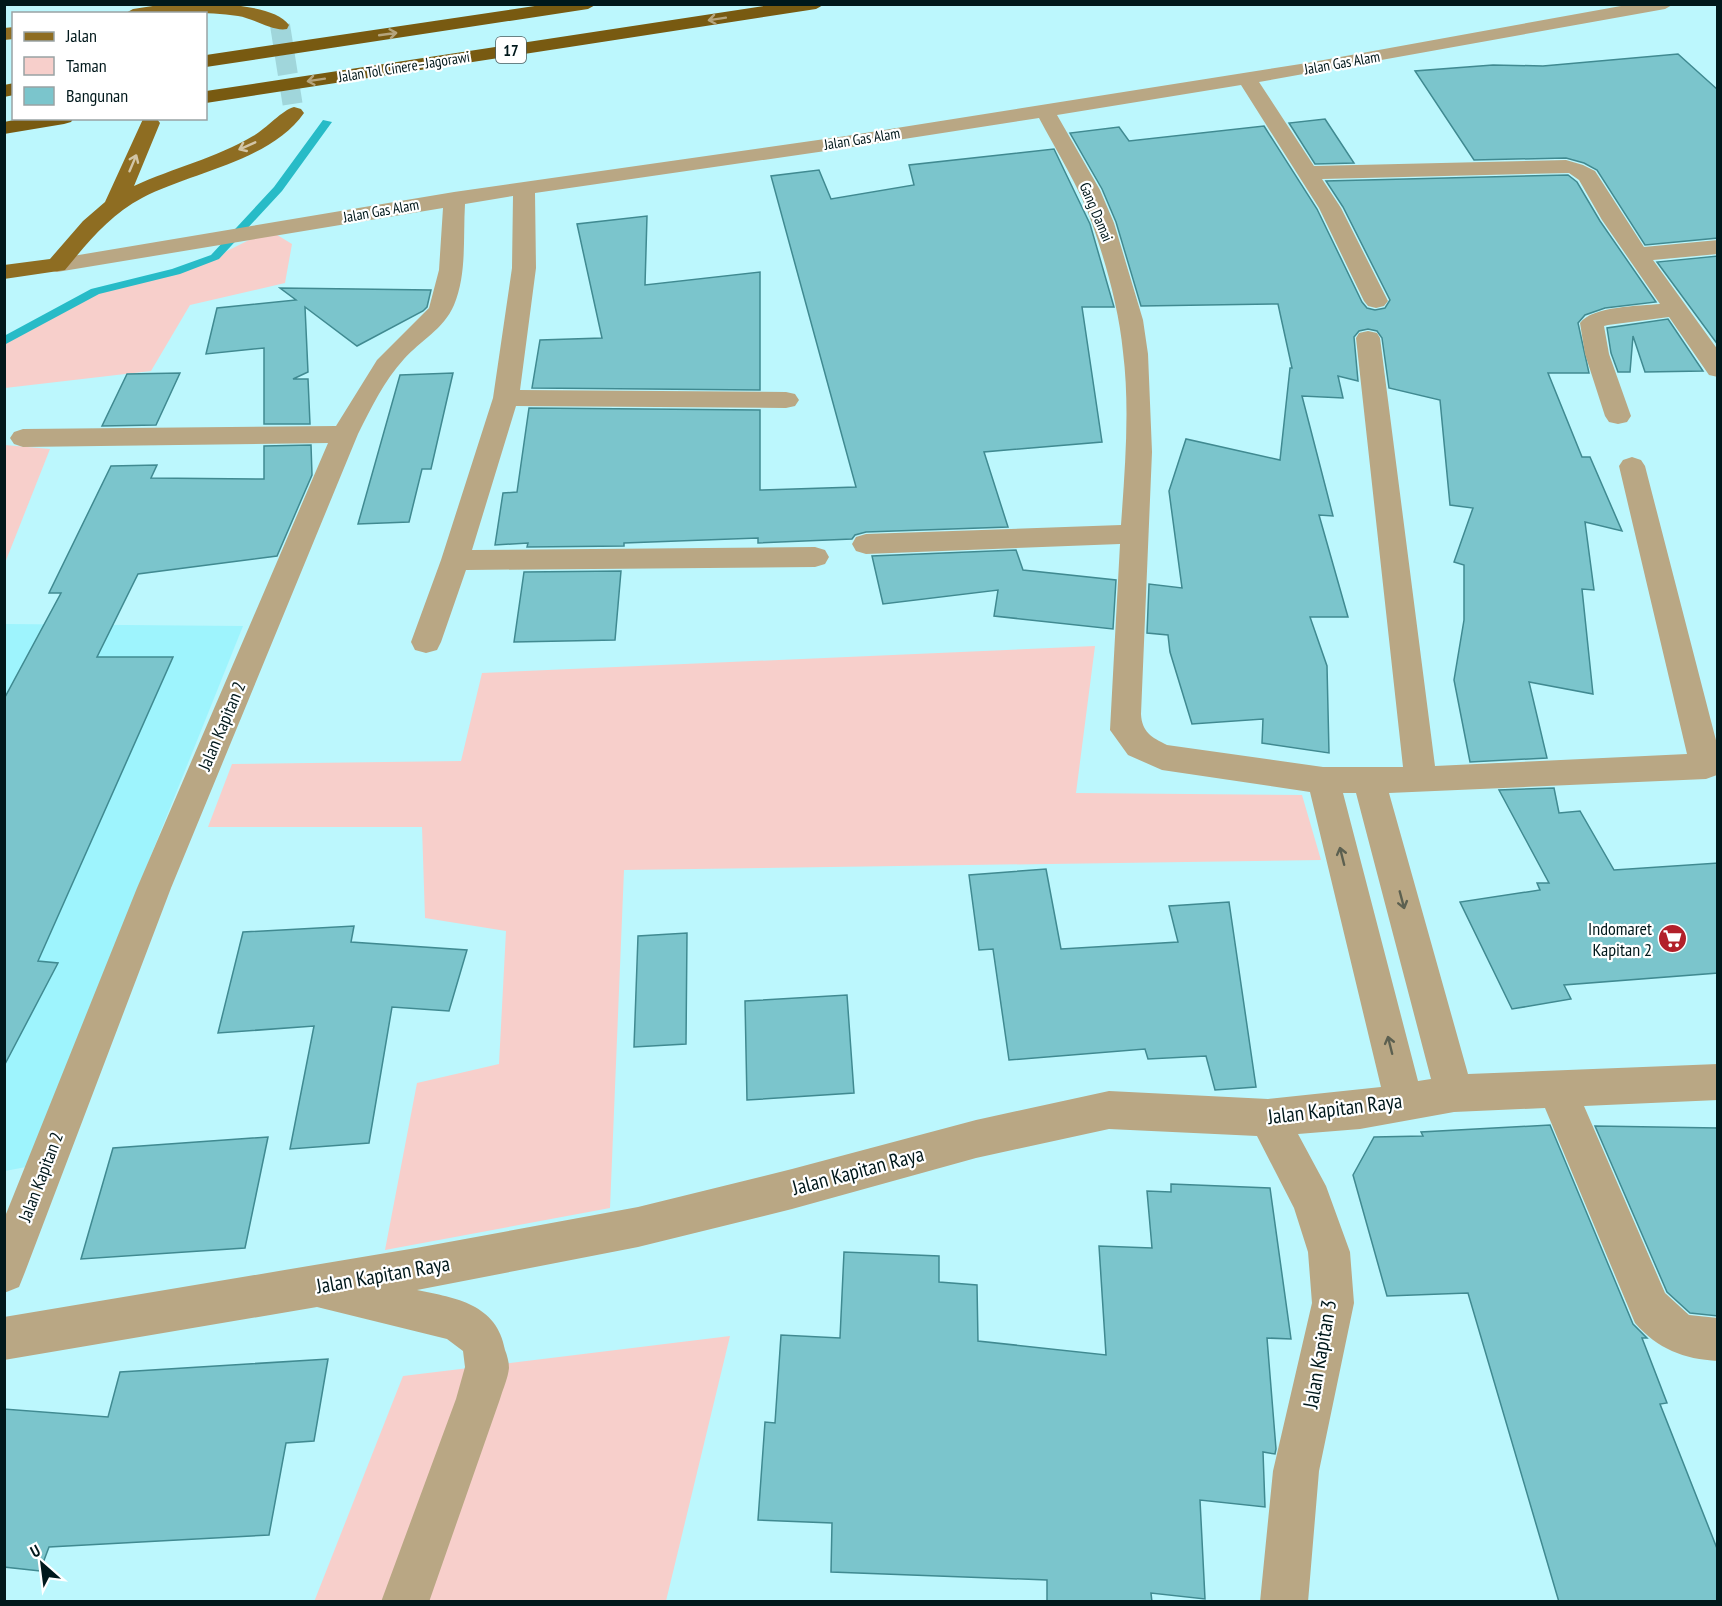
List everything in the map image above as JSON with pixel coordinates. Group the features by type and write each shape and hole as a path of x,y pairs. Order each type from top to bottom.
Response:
{"highway":[{"name":"Jalan Tol Cinere–Jagorawi","path":"207,61 588,4"},
{"name":"Jalan Tol Cinere–Jagorawi","path":"207,97 816,4"},
{"path":"4,128 52,120"}],"main road":[{"path":"153,12 226,8 260,13 272,18 280,25"},
{"path":"57,265 85,232 116,204 147,187 254,144 273,133 294,113"},
{"path":"116,204 150,123"},
{"name":"Jalan Gas Alam","path":"4,272 57,265"}],"street":[{"name":"Jalan Gas Alam","path":"57,265 524,188 1045,111 1396,54 1665,4"},
{"path":"1246,78 1305,173 1330,208 1376,301"},
{"name":"Gang Damai","path":"1045,111 1089,190 1103,223 1131,320 1136,354 1139,452 1125,714 1126,730 1138,746 1162,757 1323,780 1421,780 1706,765 1632,466"},
{"path":"1305,173 1434,168 1571,167 1587,176 1612,220 1718,369"},
{"path":"426,642 507,398 524,268 524,188"},
{"name":"Jalan Kapitan 2","path":"4,1272 154,888 345,434 376,378 393,356 433,320 441,307 448,286 454,199"},
{"path":"1637,255 1718,247"},
{"path":"1618,416 1590,329 1593,323 1602,318 1675,309"},
{"path":"1368,338 1421,780"},
{"path":"507,398 786,400"},
{"path":"23,438 345,434"},
{"path":"866,544 1135,534"},
{"path":"455,560 815,557"},
{"path":"1323,780 1404,1101"},
{"path":"1369,781 1454,1093"},
{"name":"Jalan Kapitan Raya","path":"4,1339 313,1287 638,1227 792,1190 976,1139 1109,1110 1268,1118 1360,1110 1454,1093 1718,1082"},
{"path":"1556,1088 1650,1308 1668,1329 1693,1339 1718,1340"},
{"name":"Jalan Kapitan 3","path":"1268,1118 1312,1200 1329,1252 1333,1303 1296,1471 1284,1602"},
{"path":"313,1287 422,1314 457,1320 482,1339 487,1367 478,1399 405,1602"}],"shaded area":[{"path":"5,624 243,626 26,1167 5,1171"}],"green space":[{"path":"269,230 292,244 285,283 190,305 151,371 5,388 4,341 95,291 176,272 215,257"},
{"path":"5,445 50,449 5,563"},
{"path":"1095,646 1076,793 1302,795 1321,860 624,870 610,1208 385,1250 417,1083 499,1064 506,931 425,918 422,827 208,827 232,764 461,761 482,673"},
{"path":"730,1336 666,1601 314,1602 403,1376"}],"building":[{"path":"1678,54 1718,90 1718,238 1645,245 1597,170 1584,163 1566,158 1474,160 1415,71 1493,65 1543,66"},
{"path":"1325,119 1354,163 1315,164 1289,123"},
{"path":"1264,126 1317,209 1367,308 1375,310 1385,308 1390,300 1343,207 1326,181 1568,175 1577,182 1600,221 1656,302 1605,308 1585,315 1578,323 1589,373 1548,373 1582,457 1590,457 1622,531 1585,522 1594,590 1582,589 1593,694 1529,682 1547,758 1470,762 1454,680 1464,620 1464,565 1454,562 1473,508 1450,505 1440,400 1389,388 1382,338 1377,331 1368,329 1359,331 1354,337 1358,381 1338,376 1343,398 1302,396 1333,516 1319,515 1348,617 1310,617 1327,666 1329,753 1262,743 1263,719 1192,724 1170,652 1168,635 1147,633 1149,584 1182,588 1169,491 1186,439 1280,460 1290,368 1292,368 1278,304 1141,306 1116,222 1102,189 1070,133 1119,127 1129,141"},
{"path":"1054,149 1090,224 1114,307 1082,307 1102,442 984,452 1008,527 866,532 855,535 852,539 758,543 758,538 624,543 624,546 527,547 528,543 495,545 503,493 517,492 529,408 760,410 760,490 856,487 771,176 819,170 831,199 914,185 909,165"},
{"path":"647,216 645,285 760,272 760,390 532,388 540,340 602,338 577,224"},
{"path":"1718,256 1718,345 1657,262"},
{"path":"280,288 431,290 427,307 423,311 357,346 305,307 308,372 293,379 308,379 310,424 264,424 264,348 206,354 217,308 296,300"},
{"path":"1668,319 1703,371 1645,372 1633,336 1630,372 1618,372 1611,353 1607,328"},
{"path":"180,373 156,425 102,426 127,374"},
{"path":"453,373 431,469 422,469 409,522 358,524 400,375"},
{"path":"311,445 312,475 277,556 138,574 97,657 173,657 38,961 58,963 4,1066 4,699 61,593 49,593 111,466 157,465 151,478 264,479 264,446"},
{"path":"1016,550 1023,570 1116,580 1113,629 994,616 998,590 883,604 872,556"},
{"path":"621,571 615,640 514,642 524,572"},
{"path":"1554,788 1559,813 1580,811 1614,870 1718,863 1718,973 1564,985 1571,999 1512,1009 1460,902 1540,890 1537,883 1549,883 1499,790"},
{"path":"1046,869 1061,949 1178,942 1169,906 1229,902 1256,1087 1215,1090 1206,1056 1148,1059 1145,1049 1009,1060 993,949 979,950 969,875"},
{"path":"354,926 351,942 467,950 449,1011 392,1007 369,1143 290,1149 314,1026 218,1033 243,932"},
{"path":"687,933 686,1044 634,1047 638,936"},
{"path":"847,995 854,1093 747,1100 745,1001"},
{"path":"1550,1125 1633,1324 1647,1338 1642,1338 1667,1403 1660,1404 1718,1551 1718,1602 1559,1602 1468,1293 1387,1296 1353,1175 1374,1137 1423,1136 1421,1132"},
{"path":"1595,1126 1718,1128 1718,1316 1690,1313 1667,1292"},
{"path":"268,1137 245,1248 81,1259 113,1148"},
{"path":"1171,1184 1270,1188 1291,1339 1267,1338 1276,1449 1275,1454 1263,1452 1265,1507 1200,1500 1205,1599 1151,1593 1152,1602 1047,1602 1047,1580 831,1572 832,1523 758,1520 765,1422 775,1423 781,1335 840,1338 844,1252 939,1256 939,1282 977,1285 978,1341 1106,1355 1099,1246 1152,1248 1147,1191 1171,1192"},
{"path":"328,1359 314,1441 286,1443 269,1535 49,1547 40,1571 4,1567 4,1409 108,1417 120,1372"}],"waterway":[{"path":"4,341 95,291 176,272 215,257 278,189 327,122"}],"tunnel":[{"path":"280,25 294,113"}],"place":[{"name":"Indomaret Kapitan 2","path":"1673,939"}]}
